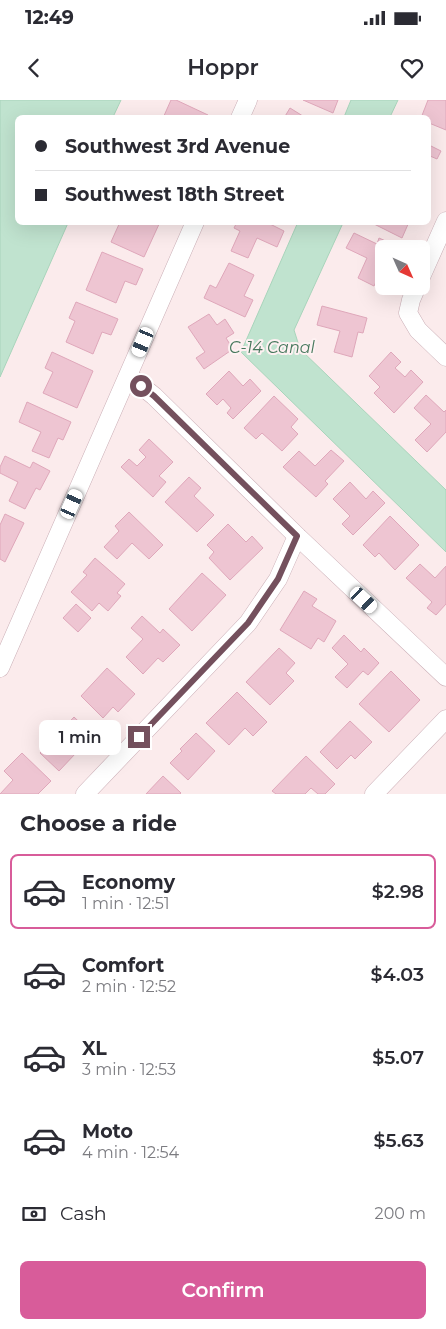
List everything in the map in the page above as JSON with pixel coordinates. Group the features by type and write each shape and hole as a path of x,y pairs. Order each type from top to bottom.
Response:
{"street":[{"path":"241,115 248,100"},
{"path":"430,257 446,221"},
{"path":"0,668 194,225"},
{"path":"413,295 408,313 418,330 446,357"},
{"path":"129,376 154,396 297,536 446,677"},
{"path":"85,794 248,623 278,579 297,536"},
{"path":"374,794 446,719"}],"water":[{"path":"0,100 121,100 114,115 15,115 15,225 67,225 0,377"},
{"path":"351,100 398,100 391,115 345,115"},
{"name":"C-14 Canal","path":"297,225 342,225 294,330 300,349 446,490 446,552 241,352"}],"building":[{"path":"171,100 176,100 208,115 164,115"},
{"path":"303,100 338,100 333,113"},
{"path":"428,100 446,100 446,130 431,124 431,115 422,115"},
{"path":"290,108 301,115 286,115"},
{"path":"431,146 441,151 437,159 431,156"},
{"path":"119,225 159,225 144,257 111,242"},
{"path":"236,225 272,225 284,231 277,247 257,238 248,258 231,251 240,231 234,228"},
{"path":"376,225 408,225 402,238"},
{"path":"354,233 375,243 374,286 358,278 367,258 346,248"},
{"path":"102,252 143,269 136,285 125,281 116,303 86,290"},
{"path":"229,263 254,275 244,296 253,300 245,317 204,298 210,285 216,288"},
{"path":"76,302 118,319 111,335 102,332 93,354 66,342 75,321 69,318"},
{"path":"322,306 367,318 363,333 358,332 352,357 334,352 340,331 317,325"},
{"path":"209,314 217,325 225,319 234,333 226,338 233,349 204,369 196,358 205,352 188,327"},
{"path":"52,352 93,371 77,408 43,393 53,372 45,368"},
{"path":"391,352 401,362 395,368 405,377 411,370 423,382 394,413 374,393 380,387 369,376"},
{"path":"229,371 243,386 250,379 261,391 233,419 227,413 231,408 223,399 217,405 206,394"},
{"path":"426,395 444,412 446,410 446,432 427,452 415,440 431,424 414,408"},
{"path":"274,396 298,419 291,427 298,434 282,451 262,433 256,439 244,428"},
{"path":"27,402 71,422 63,440 58,438 49,458 32,451 41,432 19,422"},
{"path":"149,439 173,462 159,476 166,482 153,497 121,467 129,459 137,466 146,457 139,450"},
{"path":"331,450 344,461 325,481 328,484 316,497 283,467 299,451 315,466"},
{"path":"5,456 30,468 33,462 50,471 40,490 36,488 25,509 9,501 18,482 0,473 0,467"},
{"path":"189,477 201,488 194,496 214,515 197,532 165,502"},
{"path":"350,482 366,499 373,491 385,503 353,535 342,524 350,516 333,499"},
{"path":"129,512 163,545 149,559 132,543 117,559 104,547 119,531 115,526"},
{"path":"5,514 24,523 5,562 0,559 0,525"},
{"path":"390,516 419,545 395,570 379,553 375,557 363,545"},
{"path":"228,524 246,542 252,536 263,548 230,580 209,558 214,552 207,545"},
{"path":"95,558 125,584 117,593 121,596 108,611 99,603 92,611 71,592 87,575 83,572"},
{"path":"420,564 435,578 446,566 446,604 436,615 427,608 432,602 406,578"},
{"path":"202,573 226,595 192,631 169,609"},
{"path":"304,591 317,599 312,606 336,621 324,642 318,638 311,649 280,630"},
{"path":"76,604 91,618 78,632 63,618"},
{"path":"142,616 160,633 163,629 180,645 163,662 158,658 143,674 126,657 143,639 131,628"},
{"path":"344,635 361,652 364,648 379,663 368,675 363,671 347,688 335,677 348,664 332,648"},
{"path":"279,648 295,663 286,673 294,681 270,705 246,682"},
{"path":"107,668 135,694 118,712 113,707 103,718 81,696"},
{"path":"391,671 420,700 389,732 359,704"},
{"path":"237,692 267,722 253,736 245,728 229,745 206,723"},
{"path":"74,717 93,735 59,771 40,753"},
{"path":"350,721 372,742 355,759 351,755 337,769 320,752"},
{"path":"196,733 215,751 188,780 170,763 182,751 180,749"},
{"path":"22,753 51,781 38,794 0,794 13,780 4,771"},
{"path":"306,756 335,784 325,794 318,794 311,788 305,794 276,794 272,791"},
{"path":"163,776 181,793 146,794"}],"route":[{"path":"139,737 248,623 278,579 297,536 154,396 141,386"}]}
